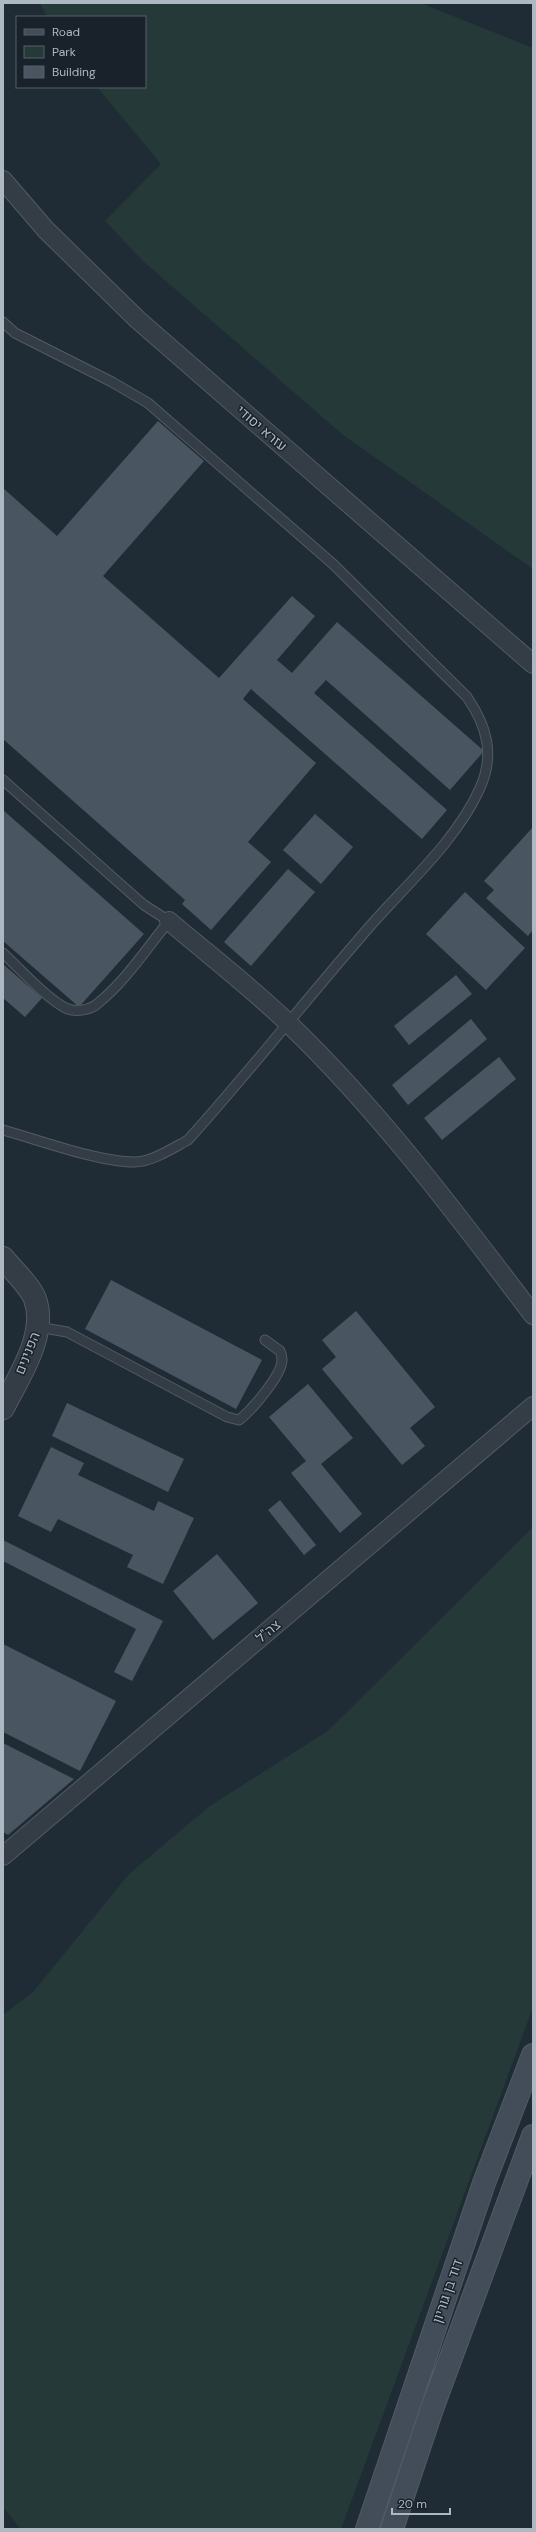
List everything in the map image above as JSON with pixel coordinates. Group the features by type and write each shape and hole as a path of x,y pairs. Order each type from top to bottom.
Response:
{"main road":[{"name":"דוד בן גוריון","path":"367,2529 484,2183 533,2055"},
{"name":"דוד בן גוריון","path":"392,2529 433,2406 533,2136"}],"street":[{"name":"עזרא יסודי","path":"3,180 46,230 138,320 533,664"},
{"path":"169,921 288,1023 351,1088 464,1223 533,1315"},
{"name":"הפנינים","path":"3,1258 35,1299 38,1327 29,1354 3,1408"},
{"name":"צה\"ל","path":"3,1855 533,1406"}],"lane":[{"path":"3,322 15,333 112,382 148,403 333,564 445,673 467,698 480,717 487,740 487,759 480,788 466,813 431,860 371,925 188,1140 165,1152 135,1162 107,1158 3,1130"},
{"path":"3,780 144,905 169,921 120,981 96,1005 81,1011 68,1009 56,1002 3,953"},
{"path":"38,1327 67,1332 227,1417 239,1420 250,1412 278,1372 282,1360 280,1351 265,1340"}],"green space":[{"path":"40,3 420,3 533,48 533,569 342,434 144,262 105,221 161,164 98,88 146,88 146,16 46,16"},
{"path":"533,1527 533,2007 341,2529 21,2529 3,2507 3,2015 34,1991 129,1874 210,1806 329,1730"}],"building":[{"path":"158,421 204,461 103,576 219,678 292,596 315,616 277,660 292,673 337,622 484,751 450,790 326,680 314,693 447,810 422,839 251,689 243,699 316,763 248,842 271,862 211,930 182,904 185,900 3,739 3,488 57,536"},
{"path":"3,810 144,934 79,1007 3,941"},
{"path":"315,814 353,847 321,884 283,850"},
{"path":"533,827 533,930 528,936 486,898 494,890 484,881"},
{"path":"288,869 315,892 251,966 224,942"},
{"path":"465,892 525,948 486,990 426,934"},
{"path":"3,964 42,998 25,1017 3,998"},
{"path":"456,975 472,994 409,1045 394,1026"},
{"path":"471,1019 487,1039 408,1105 392,1085"},
{"path":"499,1057 516,1079 442,1140 424,1118"},
{"path":"111,1280 262,1360 236,1409 85,1329"},
{"path":"356,1311 435,1407 410,1428 425,1446 402,1465 322,1369 336,1357 322,1340"},
{"path":"308,1384 353,1438 321,1464 362,1514 340,1533 291,1473 306,1461 269,1417"},
{"path":"67,1403 184,1459 168,1492 52,1436"},
{"path":"51,1447 84,1463 78,1475 154,1511 158,1501 194,1518 163,1584 127,1567 133,1555 58,1519 51,1532 18,1516"},
{"path":"280,1500 316,1545 304,1555 268,1510"},
{"path":"3,1540 163,1621 132,1681 114,1672 136,1629 3,1561"},
{"path":"217,1554 258,1603 213,1640 173,1591"},
{"path":"3,1644 116,1701 80,1771 3,1732"},
{"path":"3,1743 74,1779 8,1835 3,1832"}]}
